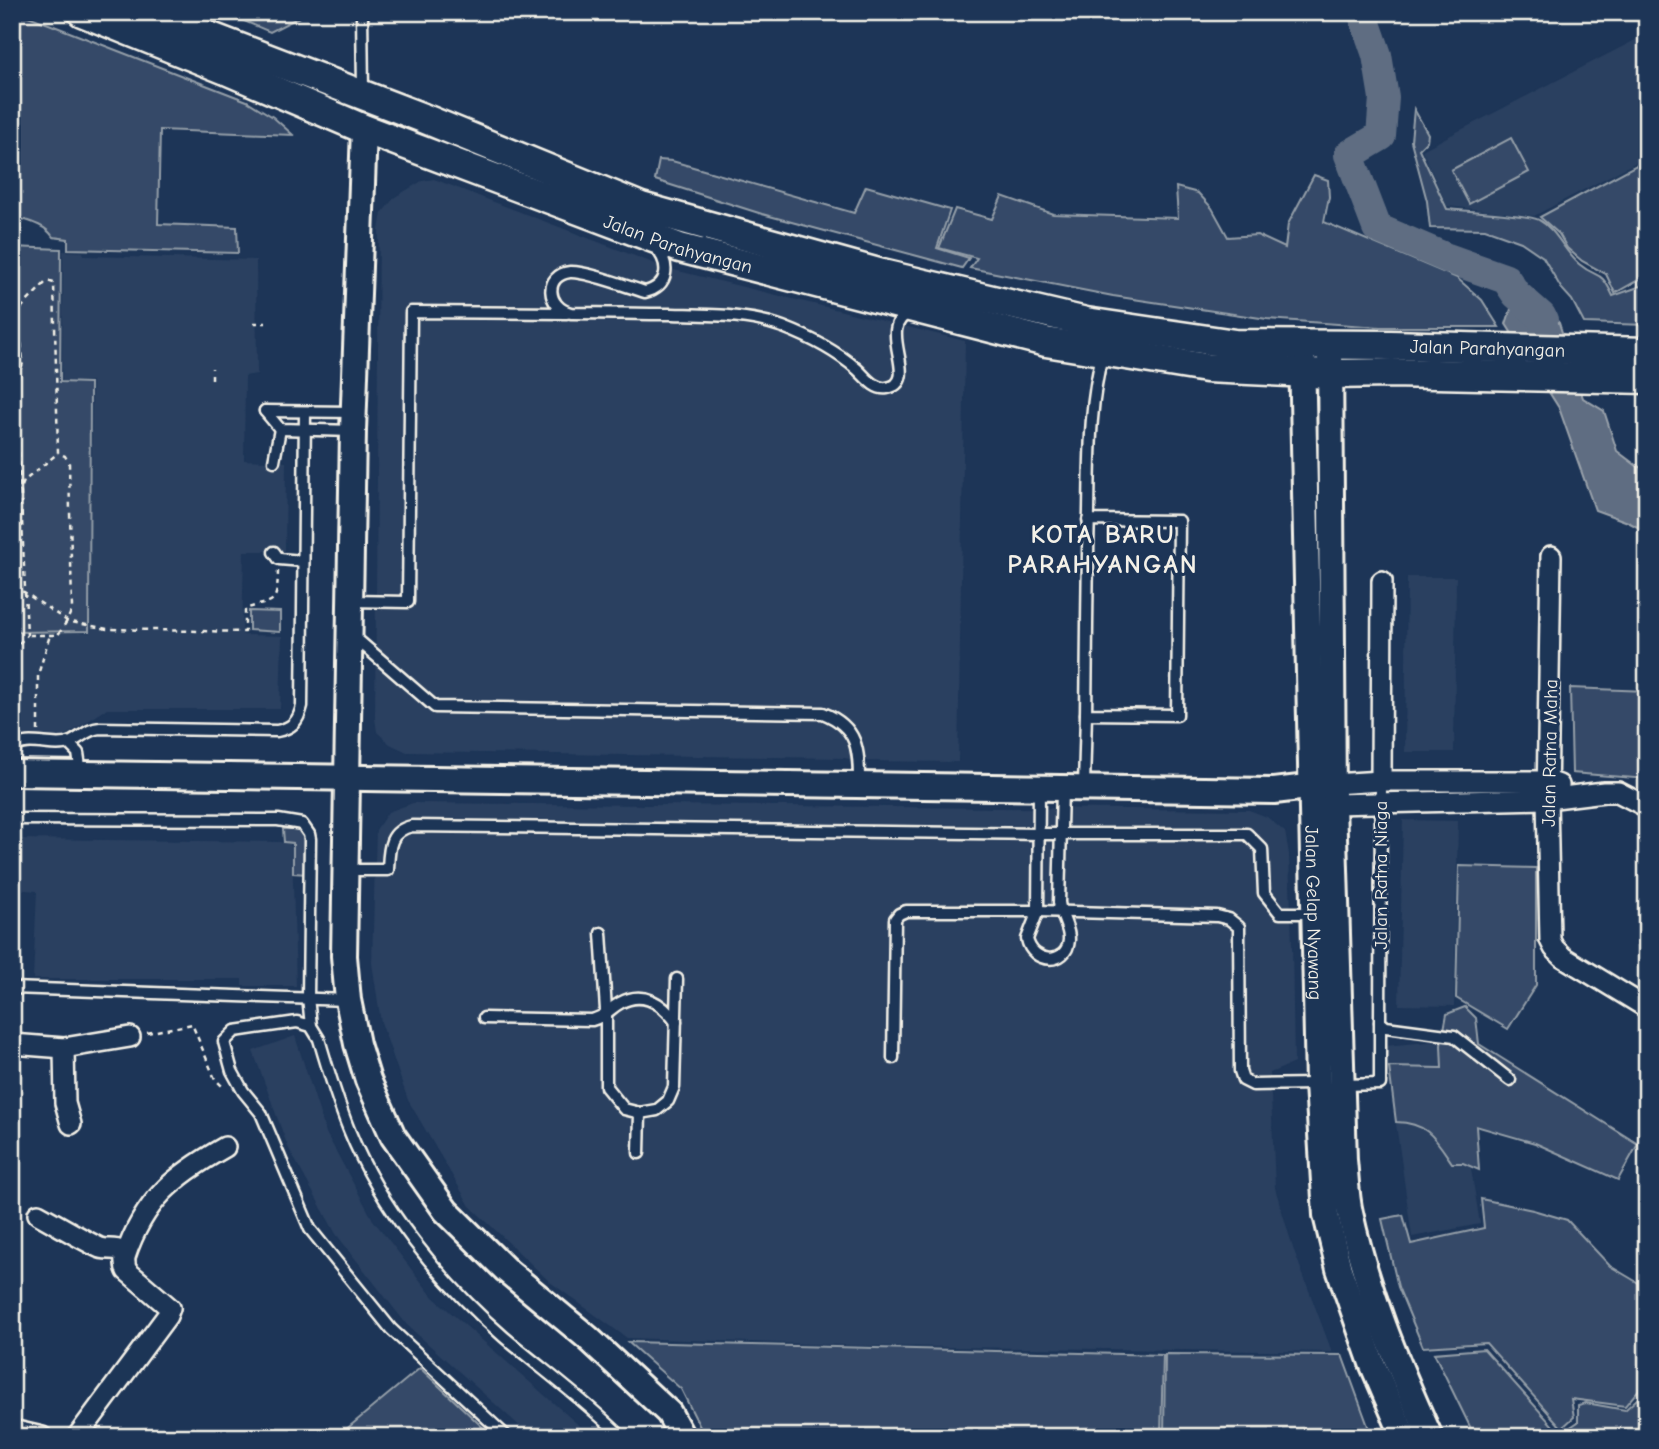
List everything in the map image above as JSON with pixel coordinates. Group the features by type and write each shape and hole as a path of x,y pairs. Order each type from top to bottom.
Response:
{"main road":[{"name":"Jalan Parahyangan","path":"82,12 364,129 637,219 1086,321 1235,344 1453,347 1629,370"},
{"name":"Jalan Parahyangan","path":"146,12 363,94 637,219 680,248 1046,342 1206,368 1303,374 1452,375 1629,370 1647,352"}],"street":[{"path":"364,129 354,421 344,956 348,1000 357,1044 368,1080 393,1136 446,1211 506,1270 588,1338 669,1413 682,1437"},
{"path":"1301,346 1303,374"},
{"path":"1330,346 1331,374"},
{"name":"Jalan Gelap Nyawang","path":"1303,374 1322,794 1329,1085 1326,1215 1339,1269 1371,1363 1404,1437"},
{"name":"Jalan Gelap Nyawang","path":"1331,374 1322,794 1315,913 1329,1085 1349,1211 1359,1251 1395,1359 1430,1437"},
{"name":"Jalan Ratna Maha","path":"1551,556 1548,790 1550,940 1563,957 1647,1008"},
{"name":"Jalan Ratna Niaga","path":"1381,781 1382,580"},
{"path":"12,773 1274,790 1380,801 1548,790"},
{"path":"1322,794 1381,781 1580,793 1618,792 1647,807"},
{"path":"12,1044 64,1048 130,1037"},
{"path":"64,1048 65,1103 71,1124"},
{"path":"77,1437 170,1310 169,1305 124,1266 125,1257 143,1216 155,1198 173,1180 225,1147"},
{"path":"38,1214 103,1250 123,1252 125,1257"},
{"path":"12,1430 42,1437"}],"lane":[{"path":"362,12 363,94"},
{"path":"571,313 558,308 551,297 553,284 562,274 576,273 645,292 660,284 666,268 665,260 637,219"},
{"path":"350,601 408,602 411,312 729,315 781,326 841,357 882,388 894,385 902,375 895,343 896,332 905,314 918,310"},
{"path":"1062,786 1059,912 1068,931 1068,945 1060,956 1048,959 1036,955 1028,945 1029,931 1038,911 1039,834 1062,786 1086,714 1092,406 1103,352"},
{"path":"274,461 279,429 265,411 305,412 354,421"},
{"path":"12,749 19,744 68,743 92,729 100,728 277,731 290,728 299,718 302,706 305,412"},
{"path":"279,429 305,430 354,421"},
{"path":"1086,714 1177,715 1179,521 1088,520"},
{"path":"276,555 303,561"},
{"path":"349,633 435,707 823,713 840,721 852,735 858,754 859,783"},
{"path":"68,743 78,753 81,774"},
{"name":"Jalan Ratna Niaga","path":"1329,1085 1380,1084 1381,781"},
{"path":"12,819 278,820 302,824 310,839 308,997 311,1026 319,1039 350,1132 386,1202 454,1288 502,1335 622,1437"},
{"path":"345,870 388,870 391,841 401,830 412,827 1247,834 1262,849 1264,893 1280,913 1315,913"},
{"path":"893,1058 895,919 899,914 906,911 1038,911 1217,916 1229,919 1238,927 1240,1071 1243,1080 1253,1086 1329,1085"},
{"path":"601,933 606,1016 606,1087 624,1109 640,1113 657,1110 668,1101 674,1087 677,979"},
{"path":"12,988 348,1000"},
{"path":"484,1018 592,1020 606,1016 619,1003 638,998 653,999 666,1009 676,1022"},
{"path":"311,1026 297,1022 235,1031 224,1042 232,1072 261,1113 310,1229 391,1329 507,1437"},
{"path":"1380,1022 1386,1027 1454,1036 1510,1080"},
{"path":"639,1153 640,1113"}],"path":[{"path":"27,635 16,384 23,363 19,317 22,307 47,281 54,283 58,453"},
{"path":"253,323 266,323"},
{"path":"212,368 212,379"},
{"path":"20,492 24,481 58,453"},
{"path":"12,651 27,635 58,635 72,609 70,472 65,456 58,453"},
{"path":"12,590 24,592 67,621 107,629 245,632 246,607 262,606 274,599 278,590 276,555"},
{"path":"37,743 38,675 50,635"},
{"path":"130,1037 192,1024 215,1079 228,1091"}],"shaded area":[{"path":"12,12 18,12 247,101 273,117 293,135 160,130 158,224 237,227 238,253 68,249 68,239 53,237 40,226 12,216"},
{"path":"223,12 309,12 270,32"},
{"path":"1647,34 1647,161 1644,158 1534,216 1447,206 1422,150"},
{"path":"1414,109 1428,134 1427,141 1419,149 1447,209 1510,214 1539,220 1579,264 1602,278 1613,296 1647,284 1647,325 1584,323 1543,257 1521,242 1485,229 1430,228 1427,201 1411,141"},
{"path":"1511,138 1529,172 1469,204 1451,170"},
{"path":"659,160 672,161 854,213 866,186 950,210 937,248 969,258 962,268 762,214 655,180"},
{"path":"1642,162 1647,170 1647,275 1615,293 1606,274 1582,261 1540,217"},
{"path":"1314,175 1328,180 1329,197 1324,222 1457,278 1482,300 1499,327 1380,327 1267,319 1113,296 970,268 977,258 939,248 955,209 992,219 1002,196 1053,214 1178,218 1176,187 1198,193 1212,208 1228,237 1257,235 1285,248 1288,224"},
{"path":"434,179 666,268 965,341 958,762 407,752 390,744 377,732 379,230 382,213 395,197 422,181"},
{"path":"12,247 61,249 60,382 90,383 89,631 15,632 15,595 12,589"},
{"path":"63,251 83,252 84,256 256,260 257,374 245,376 244,460 286,462 285,551 244,551 242,635 282,636 280,709 107,709 60,739 12,739 12,595 14,633 90,633 92,381 62,381"},
{"path":"1529,288 1559,323 1583,398 1604,411 1617,451 1647,470 1647,532 1595,510 1559,408 1506,324 1516,294"},
{"path":"1407,577 1456,577 1454,752 1405,752"},
{"path":"249,611 280,612 280,632 249,630"},
{"path":"1570,688 1647,691 1647,779 1572,773"},
{"path":"413,803 1249,810 1267,817 1285,832 1289,854 1292,945 1294,1063 1270,1073 1275,1188 1293,1248 1332,1352 872,1346 627,1338 550,1282 470,1206 408,1100 381,1022 372,963 376,830 388,812"},
{"path":"1403,820 1458,821 1454,1006 1399,1005"},
{"path":"283,829 298,829 308,838 307,874 293,873 293,843 284,842"},
{"path":"15,839 290,844 296,986 242,986 242,979 33,979 37,891 15,889"},
{"path":"1459,866 1536,868 1536,985 1508,1029 1456,998"},
{"path":"1465,1007 1476,1018 1479,1044 1638,1144 1618,1180 1535,1143 1476,1126 1479,1170 1463,1163 1452,1163 1430,1134 1416,1125 1396,1122 1389,1067 1442,1068 1441,1045 1447,1014"},
{"path":"295,1036 326,1133 373,1220 433,1297 592,1437 532,1437 407,1325 336,1234 288,1147 253,1051"},
{"path":"1450,1040 1480,1224 1412,1237 1385,1046"},
{"path":"1481,1199 1567,1220 1610,1266 1647,1288 1647,1380 1625,1406 1571,1399 1574,1417 1562,1428 1486,1343 1423,1347 1398,1287 1382,1219 1403,1215 1411,1244 1484,1228"},
{"path":"628,1342 1163,1355 1161,1437 705,1437 681,1389"},
{"path":"1484,1349 1560,1434 1578,1422 1578,1405 1586,1403 1625,1410 1647,1390 1647,1437 1475,1437 1434,1353"},
{"path":"1165,1354 1342,1355 1372,1437 1164,1437"},
{"path":"420,1368 493,1437 338,1436"}],"waterway":[{"path":"1362,12 1377,55 1384,98 1381,136 1349,155 1377,228 1447,258 1506,279 1516,294 1543,320"}],"district":[{"name":"KOTA BARU PARAHYANGAN","path":"1103,549"}]}
